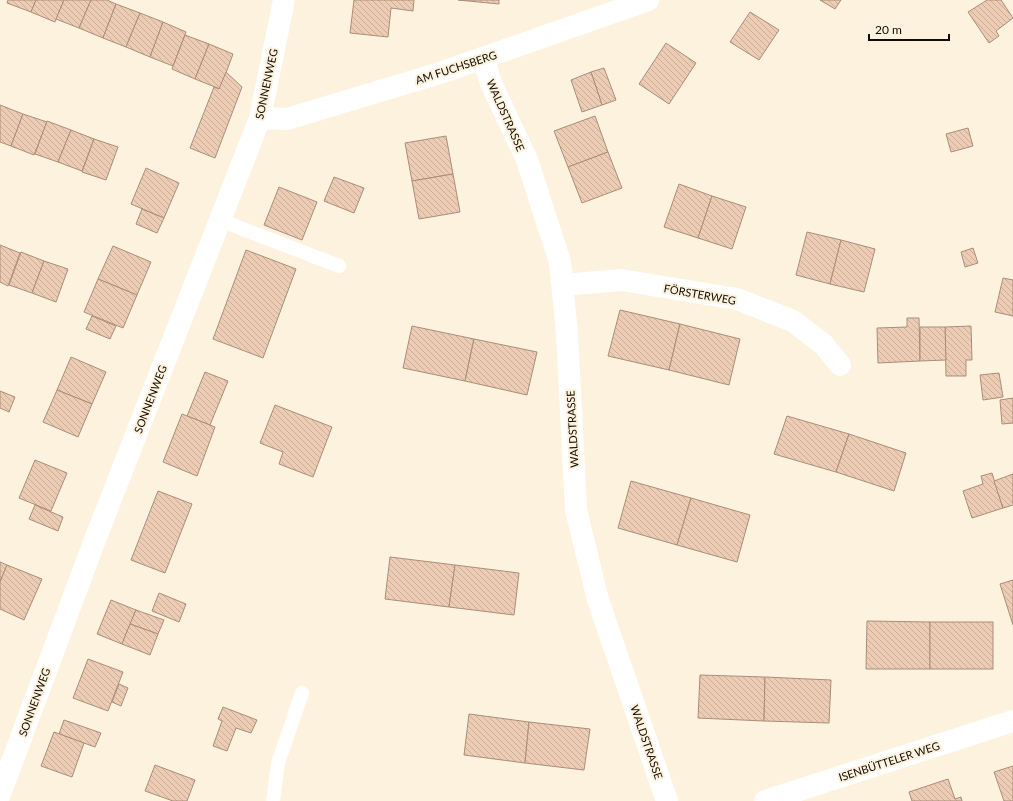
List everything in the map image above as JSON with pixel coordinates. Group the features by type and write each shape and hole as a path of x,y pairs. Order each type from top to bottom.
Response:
{"street":[{"name":"SONNENWEG","path":"0,794 96,537 260,118 284,0"},
{"name":"AM FUCHSBERG","path":"260,118 287,119 440,73 648,0"},
{"name":"WALDSTRASSE","path":"482,58 491,83 527,160 560,262 567,333 576,510 598,600 667,801"},
{"name":"FÖRSTERWEG","path":"563,285 621,280 737,299 793,321 824,345 840,365"},
{"name":"ISENBÜTTELER WEG","path":"765,801 1013,721"}],"lane":[{"path":"220,220 339,266"},
{"path":"273,801 278,763 302,693"}],"building":[{"path":"8,0 36,0 31,12 7,3"},
{"path":"36,0 64,0 55,22 31,12"},
{"path":"64,0 91,0 79,28 56,19"},
{"path":"91,0 107,0 116,4 103,38 79,28"},
{"path":"354,0 414,0 413,11 391,8 388,37 350,33"},
{"path":"458,0 499,0 499,4"},
{"path":"820,0 841,0 835,9"},
{"path":"987,0 1001,0 1013,18 996,31 999,36 989,43 968,12"},
{"path":"116,4 140,13 126,47 103,38"},
{"path":"750,12 779,30 759,60 730,42"},
{"path":"140,13 163,22 150,57 126,47"},
{"path":"163,22 186,32 173,66 150,57"},
{"path":"185,35 209,44 195,79 172,69"},
{"path":"666,43 696,63 669,104 639,84"},
{"path":"209,44 233,54 220,89 195,79"},
{"path":"604,68 616,100 602,105 591,72"},
{"path":"226,72 242,87 215,158 190,148 214,87 219,89"},
{"path":"591,72 602,105 582,112 571,80"},
{"path":"0,105 23,114 11,146 0,142"},
{"path":"23,114 47,122 34,155 11,146"},
{"path":"595,116 608,152 568,167 554,131"},
{"path":"47,121 71,130 58,162 35,154"},
{"path":"968,128 973,146 951,152 946,134"},
{"path":"71,130 94,139 82,171 58,162"},
{"path":"446,136 453,174 412,181 405,143"},
{"path":"94,139 118,147 106,180 82,172"},
{"path":"608,152 622,188 582,203 568,167"},
{"path":"146,168 179,183 164,218 131,204"},
{"path":"453,174 460,212 419,219 412,181"},
{"path":"334,177 364,188 354,213 324,201"},
{"path":"679,184 712,196 698,238 664,227"},
{"path":"279,187 317,202 302,240 264,225"},
{"path":"712,196 746,207 732,249 698,238"},
{"path":"142,209 164,218 157,233 136,224"},
{"path":"807,232 841,240 830,284 796,275"},
{"path":"841,240 875,249 864,292 830,284"},
{"path":"0,245 20,253 8,286 0,282"},
{"path":"113,246 151,262 137,295 98,279"},
{"path":"973,248 978,263 965,267 961,252"},
{"path":"246,250 296,269 263,358 213,339"},
{"path":"21,252 44,261 32,293 9,285"},
{"path":"44,261 68,269 56,302 32,293"},
{"path":"1003,278 1013,280 1013,316 995,312"},
{"path":"98,279 137,295 123,328 84,312"},
{"path":"620,310 680,324 669,370 608,356"},
{"path":"92,316 116,326 110,339 86,329"},
{"path":"907,318 919,318 920,361 878,363 877,328 907,327"},
{"path":"680,324 740,339 729,385 669,370"},
{"path":"412,326 474,339 465,381 403,368"},
{"path":"971,326 972,360 966,360 966,376 946,376 945,327"},
{"path":"920,327 945,327 946,360 920,361"},
{"path":"474,339 537,352 527,395 465,381"},
{"path":"71,357 106,372 92,404 57,390"},
{"path":"205,372 228,381 210,425 187,416"},
{"path":"999,373 1003,397 983,400 980,375"},
{"path":"57,390 92,404 78,437 43,422"},
{"path":"0,391 15,397 9,412 0,408"},
{"path":"1013,398 1013,423 1002,424 1000,400"},
{"path":"275,405 332,427 313,477 279,464 283,452 260,443"},
{"path":"182,414 215,427 197,476 163,462"},
{"path":"787,416 849,434 836,472 774,454"},
{"path":"849,434 906,453 894,491 836,472"},
{"path":"35,460 67,473 51,511 19,498"},
{"path":"992,473 1003,508 972,518 963,491 983,484 981,476"},
{"path":"1013,474 1013,505 1003,508 994,481"},
{"path":"631,481 691,498 677,545 618,528"},
{"path":"158,491 192,504 165,573 131,560"},
{"path":"691,498 750,515 737,562 677,545"},
{"path":"35,505 63,517 58,531 29,519"},
{"path":"390,557 455,565 449,607 385,599"},
{"path":"0,562 7,565 0,582"},
{"path":"7,565 42,579 24,620 0,609 0,582"},
{"path":"455,565 519,573 514,615 449,607"},
{"path":"1013,580 1013,625 1000,584"},
{"path":"159,593 186,604 179,622 152,611"},
{"path":"111,600 136,610 122,644 97,634"},
{"path":"136,610 164,620 158,634 130,624"},
{"path":"867,621 930,622 930,669 866,669"},
{"path":"930,622 993,622 993,669 930,669"},
{"path":"130,624 158,634 150,655 122,644"},
{"path":"88,659 123,672 108,711 73,698"},
{"path":"700,675 765,677 764,721 698,718"},
{"path":"765,677 831,680 829,723 764,721"},
{"path":"119,684 128,688 121,706 112,702"},
{"path":"223,707 257,720 251,733 236,728 227,751 213,746 222,721 218,719"},
{"path":"469,714 529,722 525,763 464,755"},
{"path":"64,720 101,733 95,747 59,734"},
{"path":"529,722 590,729 584,770 525,763"},
{"path":"54,732 84,743 72,777 41,766"},
{"path":"155,765 195,780 187,801 173,801 145,791"},
{"path":"1013,766 1013,801 1004,801 994,772"},
{"path":"948,779 955,799 961,797 962,801 912,801 909,792"}]}
